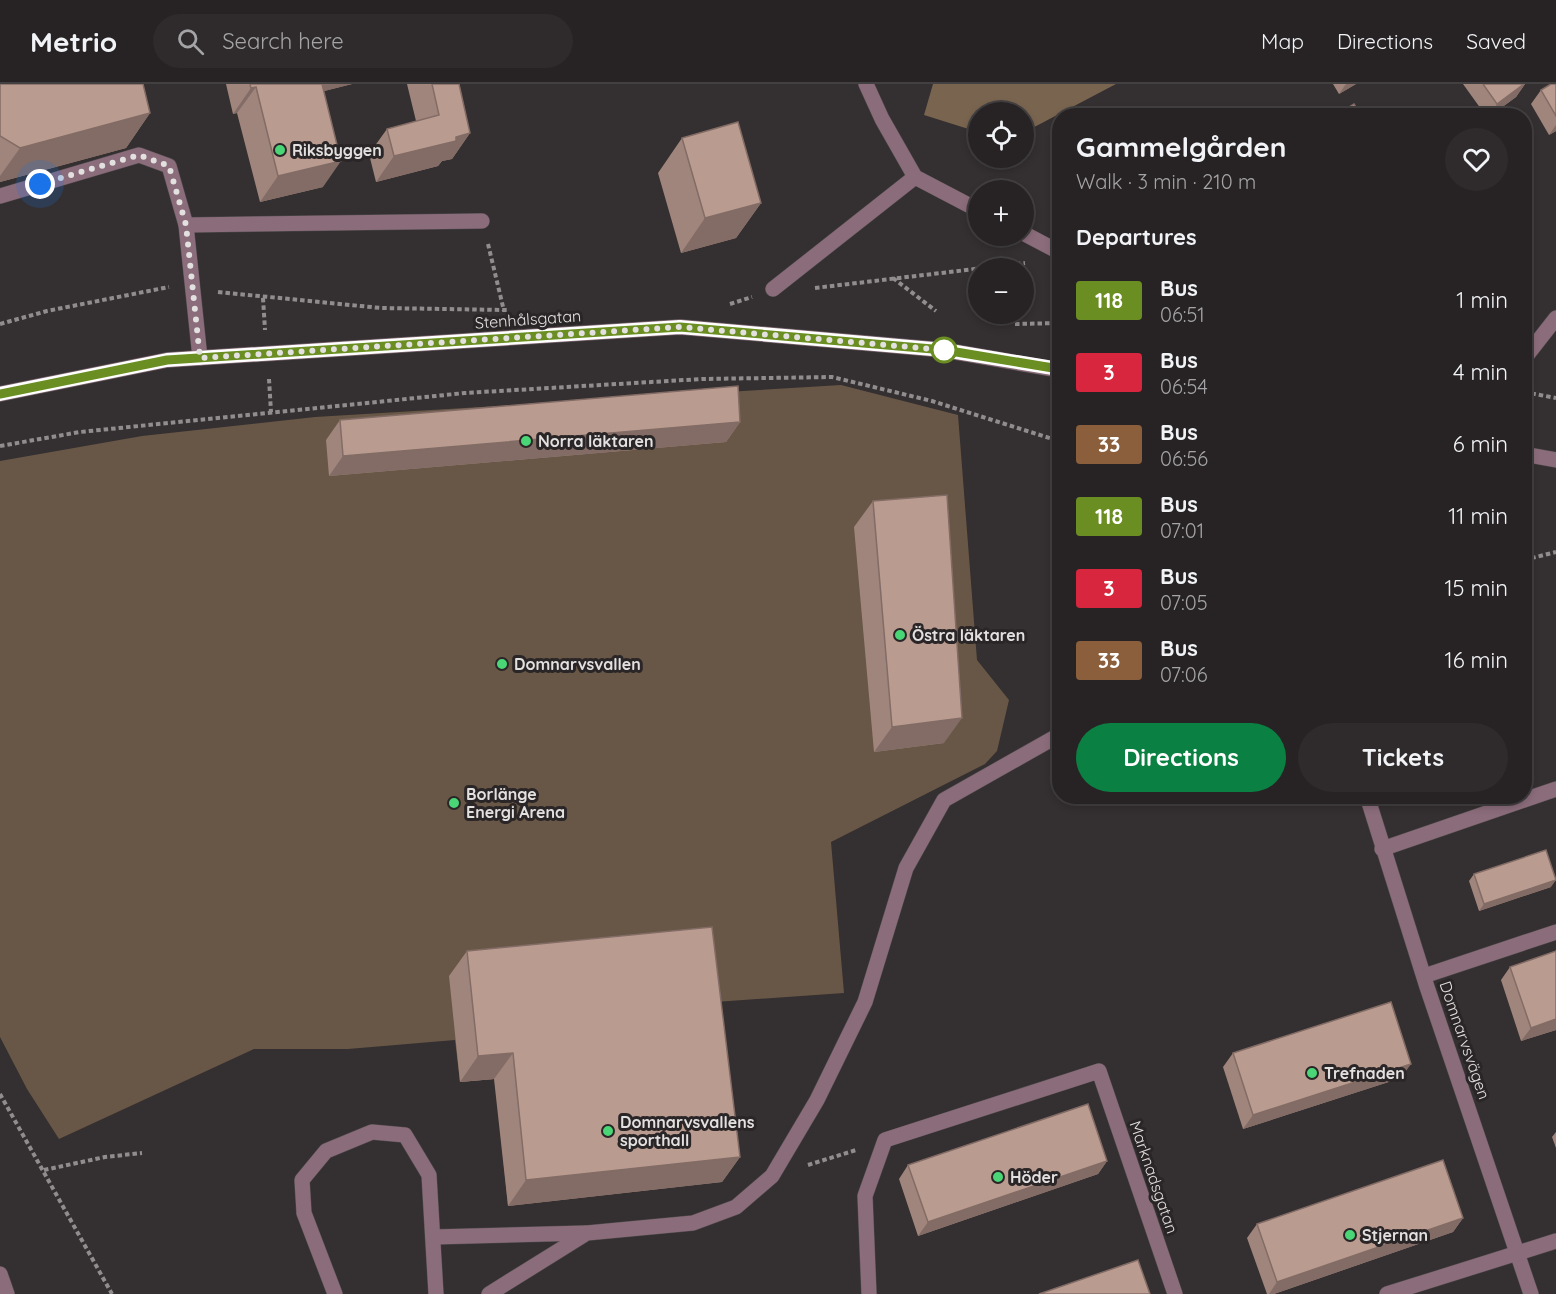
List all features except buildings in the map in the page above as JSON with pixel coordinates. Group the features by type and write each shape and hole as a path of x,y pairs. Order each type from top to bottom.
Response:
{"street":[{"path":"866,84 882,119 915,177 968,205"},
{"path":"0,196 139,155 169,166 186,225 200,358"},
{"path":"773,289 915,177"},
{"path":"186,225 482,221"},
{"path":"1034,239 1052,248"},
{"path":"1532,349 1556,318"},
{"name":"Stenhålsgatan","path":"0,394 167,360 680,327 944,350 1052,368"},
{"path":"1532,456 1556,460"},
{"path":"433,1237 587,1233 693,1223 736,1207 772,1176 817,1100 865,1002 906,868 944,800 1052,739"},
{"path":"1532,797 1556,789"},
{"name":"Domnarvsvägen","path":"1369,804 1424,976 1532,1294"},
{"path":"1382,849 1512,804"},
{"path":"1424,976 1556,932"},
{"name":"Marknadsgatan","path":"885,1140 1099,1071 1176,1294"},
{"path":"335,1294 304,1214 302,1180 326,1151 372,1132 405,1135 429,1175 436,1294"},
{"path":"869,1294 865,1196 885,1140"},
{"path":"489,1294 587,1233"},
{"path":"1387,1294 1556,1241"},
{"path":"0,1274 7,1294"}],"path":[{"path":"482,221 504,310"},
{"path":"719,305 731,304 773,289 823,287 1035,262"},
{"path":"892,278 936,311"},
{"path":"0,324 46,311 166,287 381,308 516,310"},
{"path":"1034,324 1052,323"},
{"path":"0,446 80,432 465,393 702,379 832,377 932,400 1052,439"},
{"path":"1532,394 1556,398"},
{"path":"1532,558 1556,552"},
{"path":"0,1094 112,1294"},
{"path":"772,1176 885,1140"},
{"path":"44,1170 105,1157 142,1154"}],"shaded area":[{"path":"933,84 1116,84 1070,108 1052,108 1052,118 1034,127 1034,102 968,102 968,129 924,115"},
{"name":"Borlänge Energi Arena","path":"841,385 958,415 977,660 1009,700 997,751 985,764 831,842 844,993 701,1003 508,1206 495,1079 460,1082 455,1040 348,1049 254,1049 59,1139 27,1089 0,1037 0,461 142,436 315,417"}],"bus line":[{"name":"118","path":"0,394 167,360 680,327 944,350 1052,368"}],"place":[{"name":"Riksbyggen","path":"280,150"},
{"name":"Norra läktaren","path":"526,441"},
{"name":"Östra läktaren","path":"900,635"},
{"name":"Domnarvsvallen","path":"502,664"},
{"name":"Borlänge Energi Arena","path":"454,803"},
{"name":"Trefnaden","path":"1312,1073"},
{"name":"Domnarvsvallens sporthall","path":"608,1131"},
{"name":"Höder","path":"998,1177"},
{"name":"Stjernan","path":"1350,1235"}],"route":[{"path":"40,184 139,155 169,166 186,225 200,358 680,327 944,350"}]}
